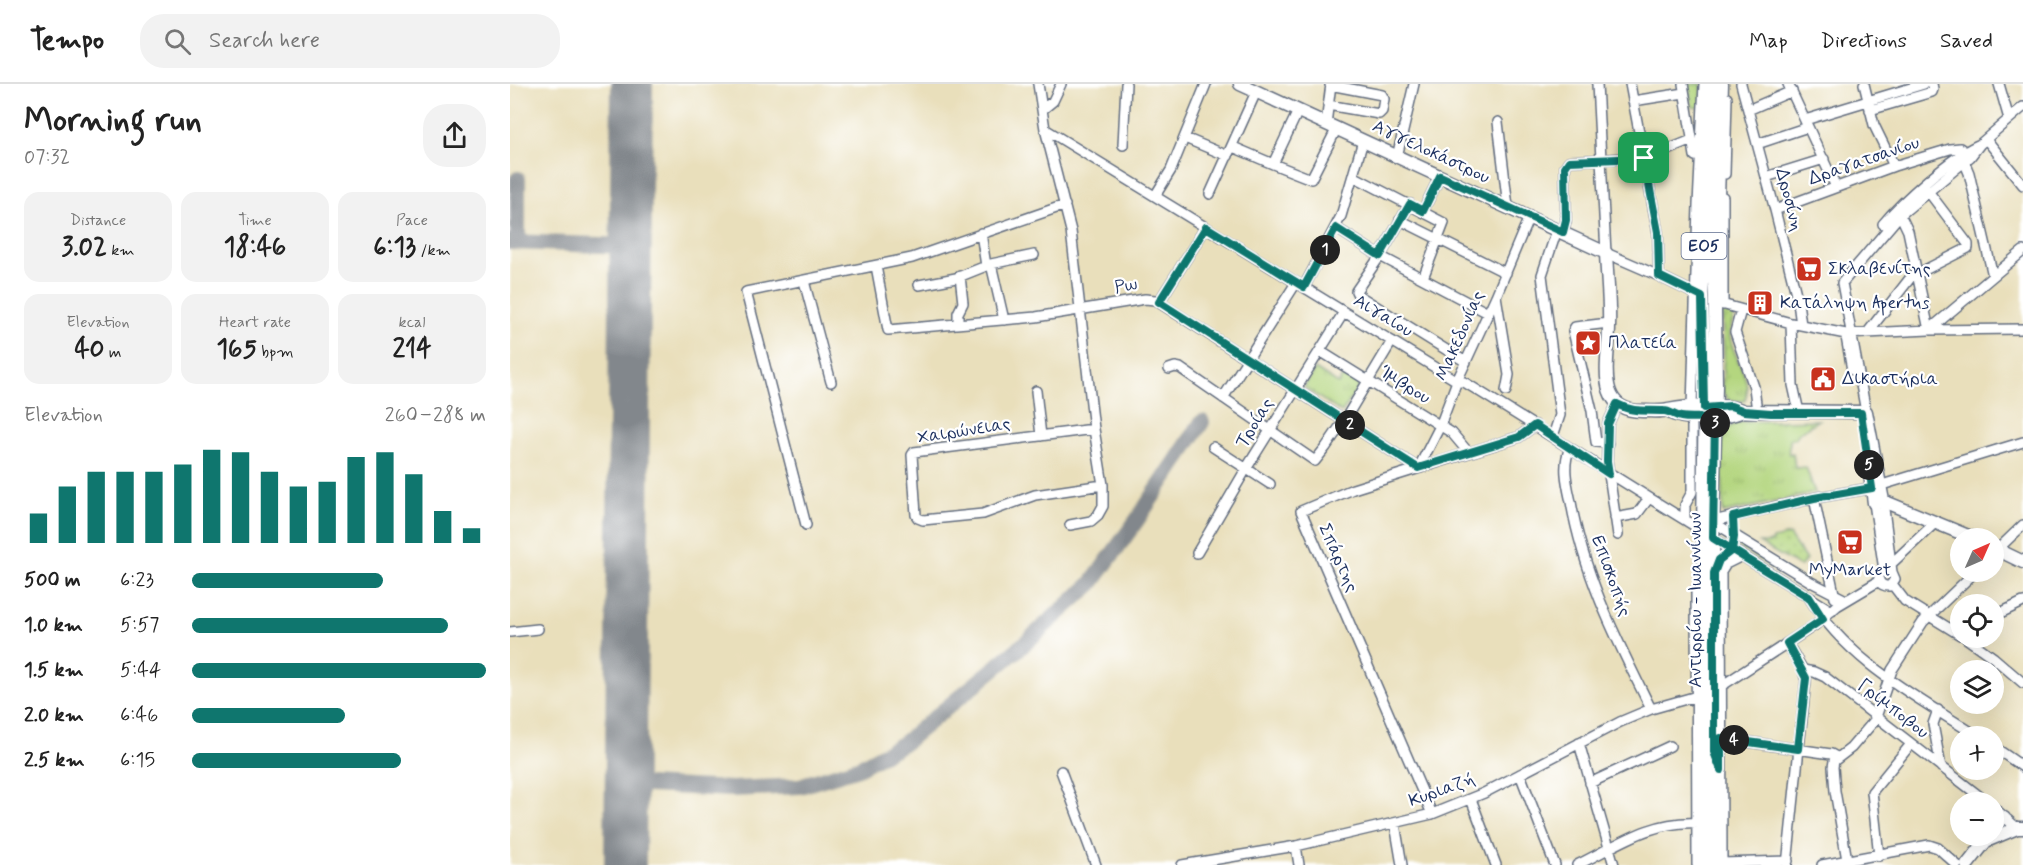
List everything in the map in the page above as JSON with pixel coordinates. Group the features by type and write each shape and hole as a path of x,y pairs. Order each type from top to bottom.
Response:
{"main road":[{"name":"Αντιρρίου - Ιωαννίνων","path":"1706,865 1709,751 1708,534 1698,295 1704,158 1711,84"},
{"name":"Αγγελοκάστρου","path":"1250,87 1606,254"},
{"name":"Αντιρρίου - Ιωαννίνων","path":"1708,534 1713,521 1704,412 1719,304 1718,196 1726,87"},
{"path":"1606,254 1609,323 1607,381 1609,392 1617,404 1639,411 1704,412 1735,407 1751,412 1863,413 1878,502 1950,528"},
{"path":"1708,576 1719,560 1737,553"},
{"path":"2004,554 2023,562"},
{"path":"1697,733 1721,770"},
{"name":"Αντιρρίου - Ιωαννίνων","path":"1709,751 1714,830 1720,864"},
{"path":"1714,830 1722,816"},
{"path":"2004,831 2021,826"},
{"path":"1967,865 1982,846"}],"street":[{"path":"1038,84 1045,129 1073,246 1079,311 1103,486 1103,506 1098,515 1091,521 1070,525"},
{"path":"1042,110 1053,101 1061,84"},
{"path":"1123,145 1126,84"},
{"path":"1155,196 1171,170 1206,84"},
{"path":"1185,138 1273,164 1311,179 1331,126 1328,105 1330,84 1382,95 1384,99 1382,111 1379,114 1328,105"},
{"path":"1397,156 1414,84"},
{"path":"1596,84 1606,254 1698,295"},
{"path":"1630,84 1658,232 1659,276"},
{"path":"1633,101 1684,88 1695,156 1704,158 1704,84"},
{"path":"1864,84 1874,124 1894,166"},
{"path":"1757,144 1807,124 1869,105 1923,84"},
{"path":"1999,84 2008,119"},
{"path":"1209,194 1231,151 1250,87"},
{"path":"1726,87 1738,90 1742,88"},
{"path":"1869,105 1932,92 1933,87"},
{"name":"Δροσίνη","path":"1742,88 1798,302 1801,325"},
{"path":"1748,110 1790,88 1836,187"},
{"path":"1863,413 1842,283 1898,211 2023,107"},
{"path":"1273,164 1298,111"},
{"path":"1498,122 1508,207"},
{"name":"Αιγαίου","path":"1045,129 1457,381 1464,382 1553,436 1609,474 1809,597 1835,608"},
{"path":"1553,436 1560,415 1542,275 1560,231 1566,224 1565,167 1572,159 1644,158 1692,140"},
{"path":"1224,398 1336,228 1363,141"},
{"path":"1983,141 2023,185"},
{"name":"Δραγατσανίου","path":"1775,210 1894,166 1950,149 1960,148 1964,156"},
{"path":"1898,211 1928,191 1964,156"},
{"path":"1964,156 1993,276"},
{"path":"1766,177 1824,159"},
{"path":"1353,176 1410,204 1444,224 1423,278"},
{"path":"1423,211 1440,176"},
{"path":"1868,333 1911,277 1966,250 1969,246 1928,191"},
{"path":"1410,204 1380,256 1356,290 1357,294 1466,362"},
{"path":"806,525 746,292 912,258 1065,205"},
{"path":"1898,211 1907,226 1929,330"},
{"name":"Μακεδονίας","path":"1419,467 1440,426 1457,381 1529,217"},
{"path":"1400,220 1506,273"},
{"path":"1159,302 1206,227"},
{"path":"1336,228 1380,256 1488,313"},
{"path":"981,234 1004,320"},
{"path":"1929,330 2023,251"},
{"path":"919,285 960,276 988,265 1034,255"},
{"name":"Ρω","path":"876,266 888,330 1004,320 1152,299 1419,467"},
{"path":"958,323 958,313 963,303 960,276"},
{"path":"804,280 831,382"},
{"path":"1496,296 1509,375 1506,391"},
{"path":"1719,304 1791,323 1849,334 2023,328"},
{"path":"1741,310 1735,332 1754,387 1751,412"},
{"name":"Τροίας","path":"1197,553 1269,431 1344,312"},
{"path":"1608,443 1596,442 1592,411 1573,331 1575,327 1609,323"},
{"path":"1791,323 1793,385 1799,412"},
{"path":"1169,369 1180,368 1312,461 1316,460 1344,421 1392,341"},
{"name":"Ίμβρου","path":"1320,351 1440,426 1456,437 1468,452"},
{"path":"1035,391 1041,436"},
{"path":"1617,404 1608,424 1608,443 1609,474 1618,535"},
{"path":"1685,520 1685,505 1692,492 1704,412"},
{"name":"Σπάρτης","path":"1432,814 1300,513 1303,509 1353,489 1519,437 1535,425"},
{"name":"Χαιρώνειας","path":"1094,429 914,452 912,455 917,517 923,520 983,514 1035,495 1103,486"},
{"path":"1713,521 1876,486 2023,442"},
{"path":"1213,447 1270,484"},
{"name":"Επισκοπής","path":"1570,448 1566,457 1566,476 1574,523 1588,570 1600,604 1650,709"},
{"path":"1615,518 1637,514 1649,498"},
{"path":"1814,498 1835,608"},
{"path":"1878,502 1889,569 1895,579 1892,584 1885,586 1879,581"},
{"path":"1733,517 1737,553 1721,572 1722,816 1720,864 1787,863 1806,680 1803,670 1787,643"},
{"path":"1713,521 1734,536 1846,600"},
{"path":"1879,581 1880,573 1889,569 1936,522"},
{"path":"2004,542 2023,525"},
{"path":"1697,865 1696,589 1708,576"},
{"path":"1721,685 1726,684 1823,619 1846,600 1879,581"},
{"path":"1847,860 1834,762 1851,748 1876,717 1894,665 1927,616 1963,582"},
{"path":"1892,584 1900,596 1927,616 1950,628"},
{"path":"1809,597 1823,619 1846,644 1888,679 1962,726"},
{"path":"2004,611 2023,602"},
{"path":"2014,606 2023,612"},
{"path":"510,632 538,629"},
{"path":"1981,648 2023,683"},
{"name":"Γρίμποβου","path":"1803,670 1825,677 1974,792"},
{"name":"Κυριαζή","path":"1182,865 1296,846 1432,814 1471,799 1650,709 1697,696"},
{"path":"1938,710 1933,724 1941,767"},
{"path":"1721,738 1831,754 1838,758"},
{"path":"1579,743 1614,865"},
{"path":"1879,856 1872,792 1911,744"},
{"path":"1590,783 1670,746"},
{"path":"2004,754 2023,767"},
{"path":"1061,771 1096,865"},
{"path":"1520,774 1555,865"},
{"path":"1471,799 1496,865"},
{"path":"2005,816 2021,826"},
{"path":"1577,865 1659,826 1677,822 1698,823"},
{"path":"1395,824 1402,865"},
{"path":"1296,846 1299,865"},
{"path":"1822,865 1933,846 1940,849 1957,865"}],"green space":[{"path":"1688,84 1702,84 1701,108 1692,107"},
{"path":"1722,309 1735,313 1730,337 1747,386 1744,401 1729,400 1722,391 1724,355"},
{"path":"1315,369 1338,384 1345,373 1361,383 1342,413 1304,387"},
{"path":"1819,420 1801,431 1794,439 1790,439 1788,450 1789,454 1793,453 1795,468 1806,467 1815,493 1723,513 1722,444 1725,433 1730,427 1740,422"},
{"path":"1789,535 1806,560 1800,567 1759,543 1769,543 1773,539"},
{"path":"1739,543 1829,595 1830,601 1741,549"}],"taxiway":[{"path":"518,179 518,242"},
{"path":"510,242 631,246"},
{"path":"626,784 732,789 800,786 858,768 904,743 1023,645 1091,584 1202,422"}],"runway":[{"path":"625,865 632,84"}],"place":[{"name":"Σκλαβενίτης","path":"1809,269"},
{"name":"Κατάληψη Apertus","path":"1760,303"},
{"name":"Πλατεία","path":"1588,343"},
{"name":"Δικαστήρια","path":"1823,379"},
{"name":"MyMarket","path":"1850,542"}],"route":[{"path":"1644,158 1572,159 1569,161 1565,167 1566,224 1563,232 1440,176 1423,211 1410,204 1380,256 1336,228 1304,287 1206,227 1159,302 1418,468 1519,437 1535,425 1609,474 1608,424 1617,404 1639,411 1667,411 1673,415 1685,417 1715,417 1713,538 1732,550 1809,597 1823,619 1787,643 1806,678 1798,749 1721,738 1721,770 1714,752 1714,573 1719,560 1732,550 1734,544 1733,517 1814,498 1872,488 1861,413 1771,413 1744,411 1731,406 1704,408 1702,297 1659,276 1658,232 1644,158"}]}
